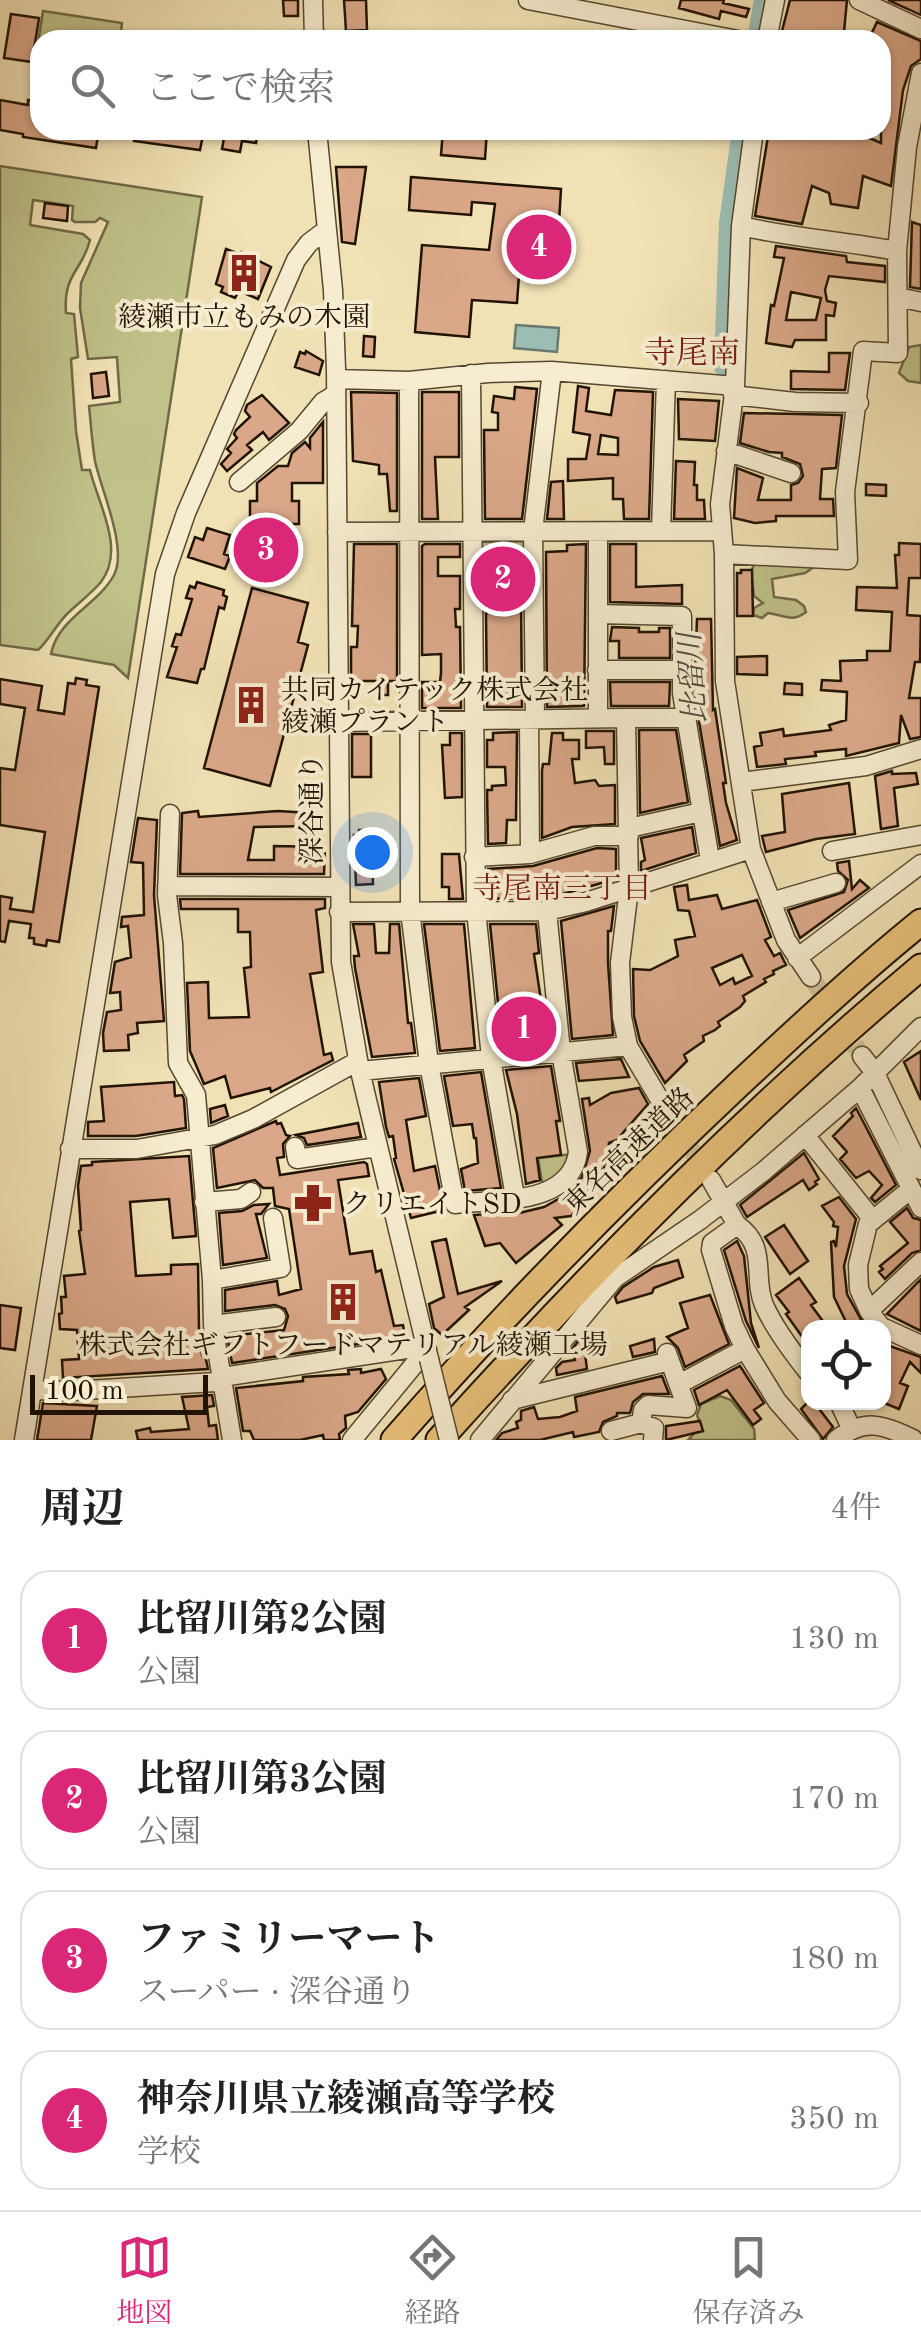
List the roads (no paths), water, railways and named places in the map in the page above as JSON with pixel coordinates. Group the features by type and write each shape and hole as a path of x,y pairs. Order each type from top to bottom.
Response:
{"highway":[{"name":"東名高速道路","path":"394,1440 491,1330 630,1188 815,1013 921,922"},
{"path":"440,1440 598,1267 689,1175 921,967"}],"street":[{"path":"313,0 314,30"},
{"path":"528,0 686,30"},
{"path":"769,30 774,0"},
{"path":"860,0 921,29"},
{"path":"724,554 848,560 844,492 863,352 898,353 896,251 921,73"},
{"name":"深谷通り","path":"319,140 333,290 336,386 338,912 344,981 377,1146 449,1440"},
{"path":"753,140 741,226 734,391 720,530 724,554 725,681 751,849 786,940 810,978"},
{"path":"741,226 896,251"},
{"path":"24,1440 165,574 203,471 296,260 309,242 326,230"},
{"path":"898,296 921,302"},
{"path":"239,482 299,431 336,386 470,374 552,372 666,380 795,402 858,403"},
{"path":"530,854 534,531 552,372"},
{"path":"470,374 476,910 491,1058 516,1197"},
{"path":"661,531 666,380"},
{"path":"409,381 410,911 429,1064 455,1204 545,1193 562,1184 577,1161 547,911"},
{"path":"726,451 791,473"},
{"path":"337,532 720,530"},
{"path":"598,532 598,718"},
{"path":"598,614 682,616 687,718 710,860"},
{"path":"598,670 682,670"},
{"path":"626,718 630,888 620,963 622,1018 628,1046 670,1117"},
{"path":"338,722 687,718"},
{"path":"741,782 866,766 921,750"},
{"path":"474,857 530,854 701,812"},
{"path":"170,814 167,886 178,1063 196,1095 213,1325 232,1440"},
{"path":"832,851 921,835"},
{"path":"338,912 547,911 751,849"},
{"path":"797,958 921,864"},
{"path":"771,902 836,883"},
{"path":"167,886 339,888"},
{"path":"480,1440 614,1278 724,1201 805,1135 860,1088 921,1027"},
{"path":"70,1149 138,1149 198,1138 252,1119 359,1066 429,1064 628,1046"},
{"path":"862,1056 875,1073 921,1170"},
{"path":"860,1088 921,1208"},
{"path":"805,1135 873,1220"},
{"path":"297,1159 377,1146"},
{"path":"711,1180 737,1226 751,1238 765,1306 801,1361"},
{"path":"876,1320 869,1311 857,1276 868,1224 911,1189"},
{"path":"204,1202 241,1199 251,1192"},
{"path":"212,1280 281,1268 273,1218"},
{"path":"737,1226 712,1243 710,1250 734,1326 777,1400 811,1440"},
{"path":"869,1311 921,1262"},
{"path":"213,1325 276,1317"},
{"path":"891,1332 921,1345"},
{"path":"679,1384 745,1348"},
{"path":"32,1390 215,1382 222,1377 428,1352"},
{"path":"352,1440 428,1352"},
{"path":"512,1400 668,1356 687,1408 648,1405 642,1410 641,1423"},
{"path":"842,1410 852,1428"},
{"path":"610,1430 641,1423 654,1428 653,1440"},
{"path":"836,1440 852,1428 875,1423 912,1439 921,1430"}],"water":[{"path":"516,325 559,328 557,352 514,348"}],"waterway":[{"name":"比留川","path":"760,30 765,0"},
{"name":"比留川","path":"725,367 730,223 742,140"}],"tunnel":[{"path":"811,977 862,1056"},
{"path":"670,1117 708,1175"}],"place":[{"name":"神奈川県立綾瀬高等学校","path":"539,247"},
{"name":"綾瀬市立もみの木園","path":"244,273"},
{"name":"ファミリーマート","path":"266,550"},
{"name":"比留川第3公園","path":"503,579"},
{"name":"共同カイテック株式会社 綾瀬プラント","path":"251,705"},
{"name":"比留川第2公園","path":"524,1029"},
{"name":"クリエイトSD","path":"313,1203"},
{"name":"株式会社ギフトフードマテリアル綾瀬工場","path":"343,1302"}],"district":[{"name":"寺尾南","path":"692,352"},
{"name":"寺尾南三丁目","path":"562,888"}]}
